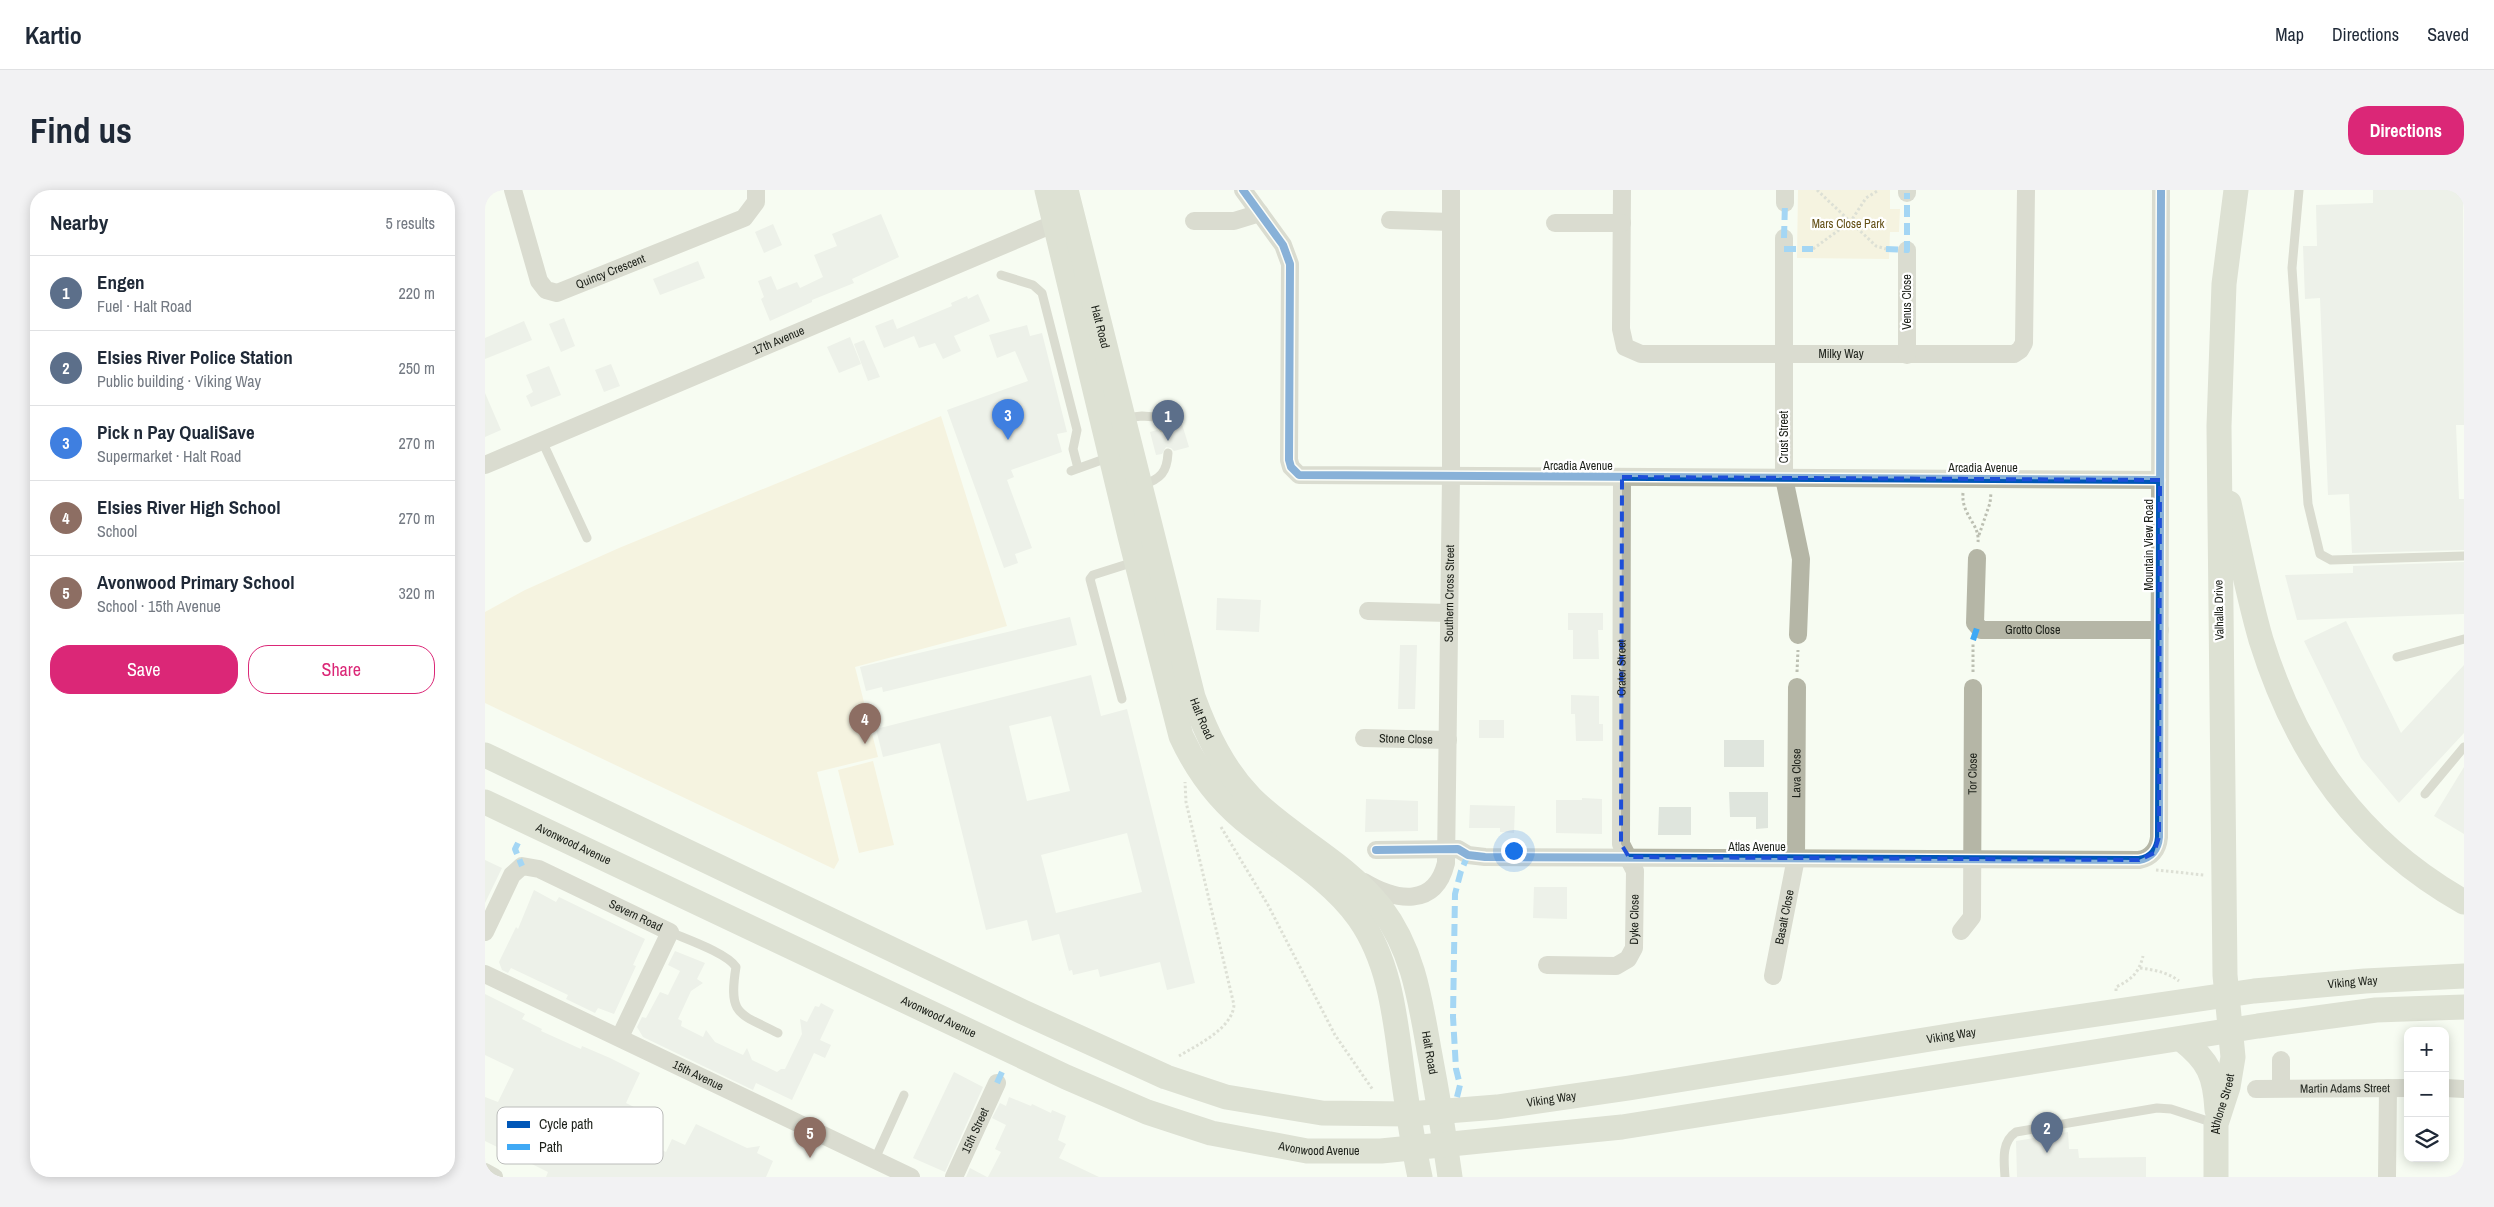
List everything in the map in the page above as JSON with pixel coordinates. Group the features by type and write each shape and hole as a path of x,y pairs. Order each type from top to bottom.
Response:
{"main road":[{"name":"Halt Road","path":"1047,190 1064,219 1123,418 1193,697 1216,752 1230,773 1253,799 1363,886 1381,908 1396,931 1408,956 1417,984 1450,1177"},
{"name":"Halt Road","path":"1066,190 1064,219 1112,456 1181,736 1191,758 1204,778 1230,807 1331,887 1354,912 1369,934 1387,978 1420,1177"},
{"name":"Valhalla Drive","path":"2231,1031 2225,975 2219,630 2219,426 2224,284 2236,190"},
{"path":"2219,426 2228,502 2261,639 2292,723 2330,785 2376,838 2433,885 2464,902"},
{"path":"485,755 1023,1012 1166,1077 1226,1097 1294,1109 1351,1115 1409,1114"},
{"name":"Avonwood Avenue","path":"485,802 1048,1069 1147,1112 1211,1133 1307,1151 1415,1149 1446,1146"},
{"name":"Viking Way","path":"1409,1114 1497,1106 1629,1088 1970,1033 2228,995 2365,981 2464,976"},
{"path":"1446,1146 1622,1126 2181,1038 2376,1010 2464,1008"},
{"name":"Athlone Street","path":"2216,1177 2217,1120 2231,1072 2231,1031"},
{"path":"2181,1038 2196,1051 2211,1071 2217,1120"}],"street":[{"name":"Quincy Crescent","path":"513,190 539,281 546,290 557,293 744,218 756,202 756,190"},
{"name":"Arcadia Avenue","path":"1243,190 1283,245 1290,264 1291,467 1295,472 1304,476 2160,480"},
{"name":"Southern Cross Street","path":"1338,868 1386,894 1402,898 1419,896 1428,891 1441,879 1447,849 1451,477 1451,190"},
{"name":"Milky Way","path":"1622,190 1621,329 1625,347 1641,354 1784,355 2014,354 2023,347 2025,190"},
{"name":"Mountain View Road","path":"2145,865 2159,843 2161,190"},
{"path":"1194,221 1234,220 1260,213"},
{"name":"17th Avenue","path":"485,465 1064,219"},
{"path":"1390,220 1451,222"},
{"path":"1555,223 1622,223"},
{"name":"Crust Street","path":"1784,238 1784,478 1801,559 1798,635"},
{"name":"Venus Close","path":"1907,250 1907,355"},
{"name":"Crater Street","path":"1622,477 1621,844 1629,857"},
{"name":"Grotto Close","path":"1977,558 1975,623 1981,630 2160,630"},
{"path":"1368,611 1449,613"},
{"name":"Lava Close","path":"1796,858 1797,687"},
{"name":"Tor Close","path":"1961,931 1971,917 1973,688"},
{"name":"Stone Close","path":"1364,738 1448,740"},
{"name":"Atlas Avenue","path":"1376,850 1459,849 1468,855 1485,857 1972,859 2145,865"},
{"name":"Dyke Close","path":"1547,965 1616,966 1632,954 1635,942 1635,870 1629,857"},
{"name":"Basalt Close","path":"1773,976 1796,858"},
{"name":"Severn Road","path":"485,932 511,875 522,866 539,870 670,932 620,1037"},
{"name":"15th Avenue","path":"485,974 911,1177"},
{"name":"Martin Adams Street","path":"2281,1060 2281,1088"},
{"name":"15th Street","path":"954,1177 997,1083"},
{"path":"2387,1177 2388,1088"},
{"name":"Martin Adams Street","path":"2256,1089 2404,1088"},
{"path":"2449,1088 2464,1088"},
{"path":"485,1172 494,1177"}],"lane":[{"path":"2299,190 2292,268 2308,504 2320,554 2331,560 2464,556"},
{"path":"1001,275 1033,285 1042,293 1077,430 1074,470 1112,456"},
{"path":"1123,418 1155,417 1163,428"},
{"path":"542,441 587,538"},
{"path":"1140,486 1152,482 1165,472 1168,452"},
{"path":"1122,699 1090,579 1093,575 1137,561"},
{"path":"2397,657 2464,639"},
{"path":"2425,794 2464,747"},
{"path":"670,932 724,957 734,964 736,967 732,995 735,1008 741,1014 779,1033"},
{"path":"875,1159 904,1095"},
{"path":"2005,1177 2006,1144 2010,1136 2016,1132 2157,1108 2217,1120"}],"path":[{"path":"1817,190 1876,246 1887,249"},
{"path":"1813,249 1851,221 1866,198 1879,190"},
{"path":"1963,490 1962,504 1979,536"},
{"path":"1977,558 1979,536 1990,503 1991,491"},
{"path":"1797,687 1798,635"},
{"path":"1973,640 1973,688"},
{"path":"1179,1056 1205,1040 1222,1026 1234,1011 1235,1004 1186,802 1183,785 1186,780"},
{"path":"1217,822 1267,905 1335,1035 1373,1090"},
{"path":"2145,865 2210,876"},
{"path":"2116,998 2117,987 2129,981 2140,968 2143,956"},
{"path":"2140,968 2156,970 2173,976 2182,983"}],"highlighted area":[{"path":"1622,477 2160,480 2159,837 2154,853 2139,860 1629,857 1621,844"}],"green space":[{"name":"Mars Close Park","path":"1798,190 1890,190 1890,209 1900,209 1899,232 1890,232 1889,259 1797,258"},
{"path":"941,416 1007,626 855,667 878,757 817,772 839,860 834,869 485,703 485,612 525,590 619,548"},
{"path":"873,761 894,845 859,853 838,770"}],"building":[{"path":"2373,190 2463,190 2464,425 2456,425 2459,499 2464,499 2464,550 2352,553 2349,494 2328,495 2320,298 2305,299 2303,246 2317,246 2316,205 2373,203"},
{"path":"881,214 899,257 852,279 854,283 812,300 812,302 770,321 761,299 764,297 758,281 771,276 777,290 797,282 800,288 823,277 814,255 837,246 832,234"},
{"path":"773,224 782,245 764,253 755,232"},
{"path":"698,261 705,278 660,295 653,279"},
{"path":"978,294 990,321 954,336 961,351 943,359 935,343 919,348 914,336 884,348 875,326 893,319 897,329 952,306 951,303 967,296 968,299"},
{"path":"564,318 575,346 561,352 549,324"},
{"path":"524,321 532,340 485,359 485,338"},
{"path":"1027,325 1030,336 1042,333 1067,432 1057,434 1062,452 1011,470 1014,477 1007,480 1032,548 1015,554 1018,563 1004,568 947,410 1028,381 1015,351 997,358 989,335"},
{"path":"850,337 861,364 839,373 827,347"},
{"path":"864,340 880,377 868,381 854,344"},
{"path":"611,364 620,386 604,392 595,370"},
{"path":"549,366 561,395 531,407 526,396 533,392 526,375"},
{"path":"485,393 501,430 485,437"},
{"path":"1182,424 1189,447 1174,451 1166,447 1162,454 1156,455 1150,432 1157,430 1164,434 1168,431 1169,427"},
{"path":"2464,562 2464,614 2297,620 2285,575 2353,573 2353,566"},
{"path":"1217,598 1261,600 1259,632 1216,630"},
{"path":"1568,613 1603,613 1603,630 1598,630 1599,659 1573,659 1573,630 1568,630"},
{"path":"1070,617 1077,645 883,692 882,687 866,691 860,667"},
{"path":"2346,621 2401,733 2464,665 2464,733 2399,803 2361,758 2304,641"},
{"path":"1400,645 1417,645 1415,709 1398,709"},
{"path":"1091,675 1101,716 1127,709 1195,983 1167,990 1160,962 1100,977 1098,969 1073,975 1072,970 1069,971 1059,934 1032,941 1027,920 986,930 940,743 883,757 876,729","holes":["1051,716 1070,791 1027,801 1009,726","1127,833 1142,892 1056,913 1041,855"]},
{"path":"1571,695 1599,696 1599,724 1603,724 1603,741 1576,741 1575,714 1571,714"},
{"path":"1479,720 1504,720 1504,738 1479,738"},
{"path":"1724,740 1764,740 1764,767 1724,767"},
{"path":"2464,767 2464,834 2434,816"},
{"path":"1729,792 1768,792 1768,828 1756,829 1756,817 1730,817"},
{"path":"1582,798 1602,799 1602,834 1556,833 1556,800 1582,800"},
{"path":"1366,799 1418,801 1418,831 1365,832"},
{"path":"1470,805 1515,806 1514,833 1500,832 1500,828 1469,828"},
{"path":"1659,807 1691,807 1691,835 1658,835"},
{"path":"485,860 502,868 485,903"},
{"path":"1534,887 1567,887 1567,919 1533,918"},
{"path":"534,890 556,902 559,897 645,939 633,965 636,966 614,1014 598,1008 595,1013 566,999 568,995 511,968 508,973 502,970 499,962 516,927 518,929"},
{"path":"675,951 705,963 697,979 703,983 691,991 678,1019 682,1021 681,1026 703,1037 706,1030 715,1042 743,1055 747,1048 752,1060 777,1072 785,1069 802,1034 800,1019 807,1022 815,1006 819,1007 821,1003 834,1010 820,1040 831,1045 825,1058 814,1053 792,1100 756,1083 753,1090 643,1037 637,1027 642,1017 646,1018 660,992 668,995 680,971 668,965"},
{"path":"485,994 525,1014 522,1019 542,1029 541,1031 581,1049 582,1046 640,1073 626,1103 634,1107 497,1107 497,1147 485,1141 485,1097 498,1102 514,1069 485,1055"},
{"path":"954,1072 983,1087 945,1172 913,1158"},
{"path":"1009,1097 1031,1106 1032,1104 1051,1113 1052,1110 1066,1116 1058,1140 1066,1144 1059,1158 1099,1177 988,1177 1001,1152 995,1149 1006,1125 992,1118 1000,1103 1006,1106"},
{"path":"696,1124 747,1148 760,1146 757,1153 773,1161 766,1177 546,1177 548,1172 532,1164 663,1164 663,1151 666,1152 672,1139 685,1145"},
{"path":"2068,1132 2069,1149 2078,1149 2079,1158 2146,1157 2146,1177 2017,1177 2016,1141"},
{"path":"970,1168 987,1177 966,1177"}],"marked path":[{"path":"1886,249 1907,250 1907,193"},
{"path":"1784,238 1785,203"},
{"path":"1784,249 1813,249"},
{"path":"1973,640 1977,628"},
{"path":"518,843 515,849 522,866"},
{"path":"1457,1097 1460,1085 1456,1069 1453,1017 1455,894 1461,871 1468,855"},
{"path":"997,1083 1002,1072"}],"cycle path":[{"path":"1243,190 1283,245 1290,264 1289,460 1291,467 1299,475 2160,480"},
{"path":"1376,850 1458,849 1468,855 1485,857 2139,860 2150,855 2157,846 2159,837 2161,190"}],"place":[{"name":"Pick n Pay QualiSave","path":"1008,440"},
{"name":"Engen","path":"1168,441"},
{"name":"Elsies River High School","path":"865,744"},
{"name":"Elsies River Police Station","path":"2047,1153"},
{"name":"Avonwood Primary School","path":"810,1158"}]}
